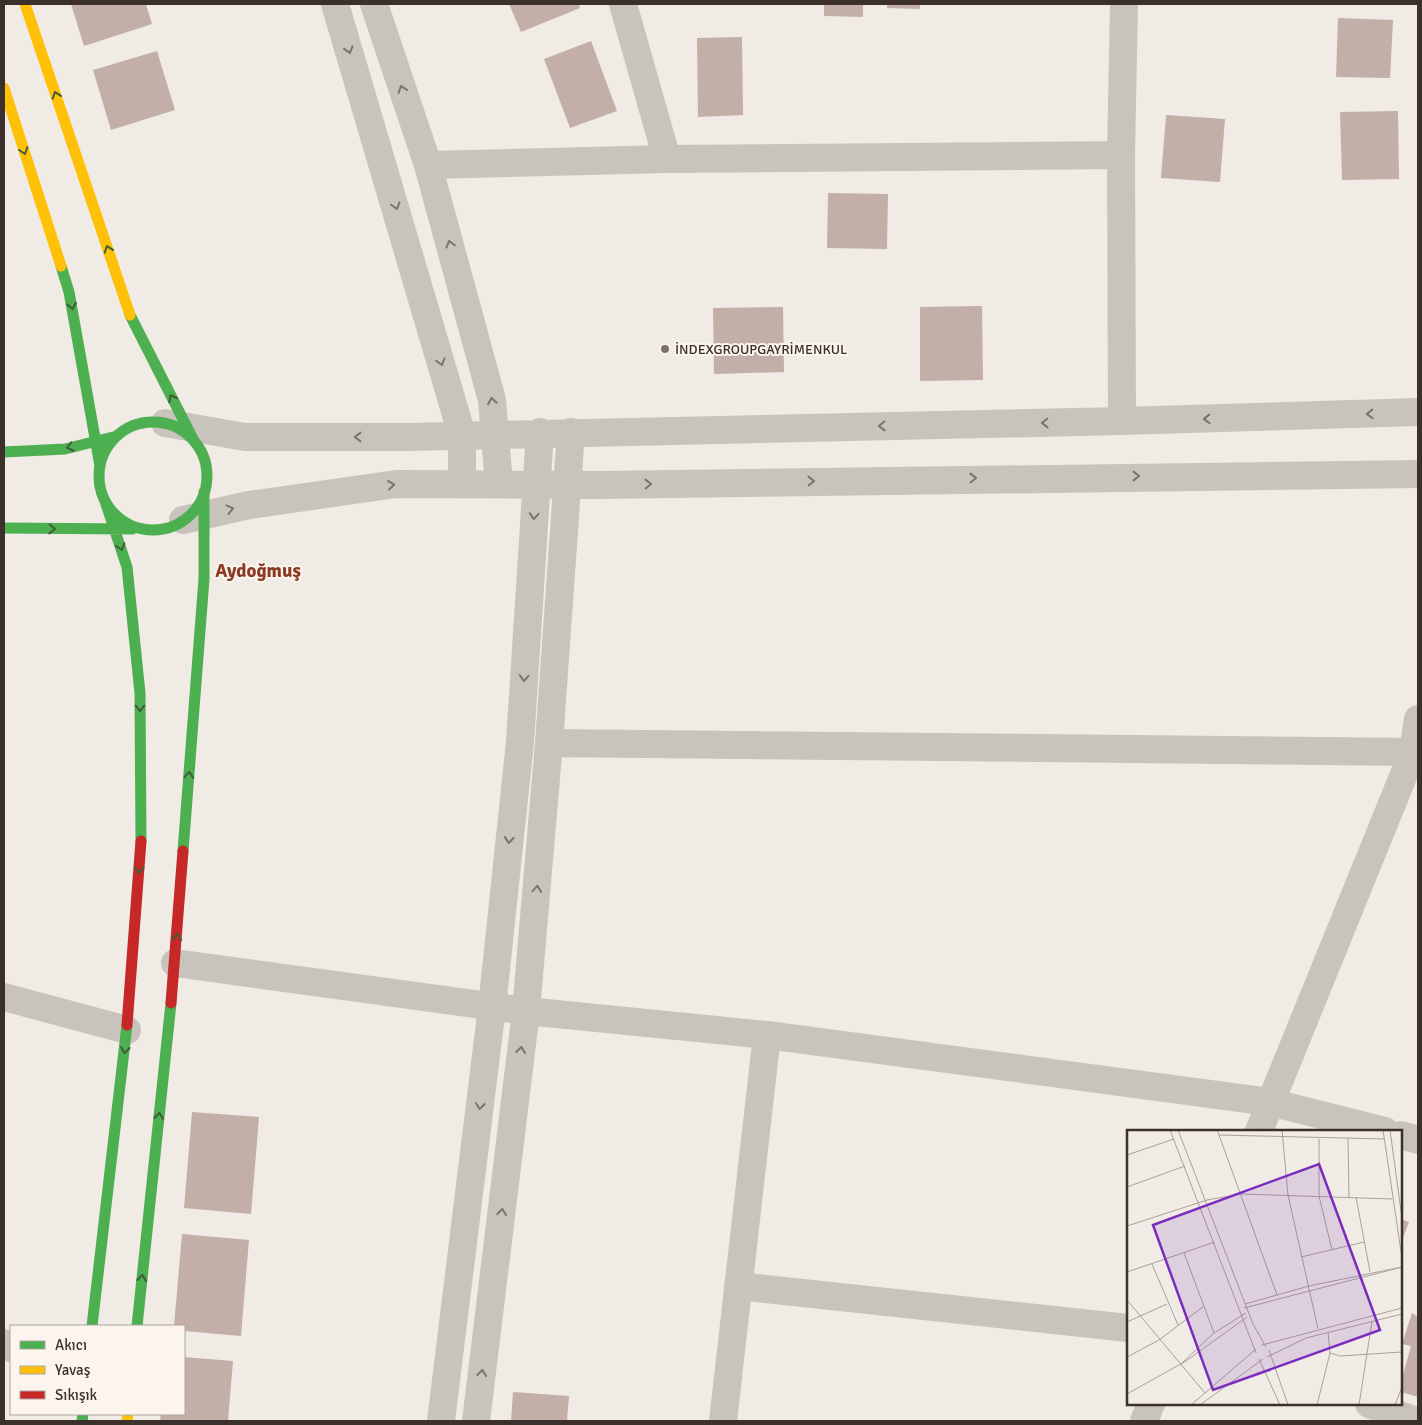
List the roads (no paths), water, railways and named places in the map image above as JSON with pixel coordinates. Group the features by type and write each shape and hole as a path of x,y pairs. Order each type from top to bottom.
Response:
{"street":[{"path":"25,4 131,318 182,430 204,457 207,474 197,509 204,579 175,963 137,1325"},
{"path":"335,4 462,435 462,484"},
{"path":"374,4 428,164 492,400 499,484"},
{"path":"623,4 667,159"},
{"path":"1122,421 1120,155 1124,4"},
{"path":"4,88 69,292 100,466 99,484 127,567 140,693 141,846 127,1030 92,1325"},
{"path":"428,164 667,159 1120,155"},
{"path":"100,466 106,449 117,436 131,426 148,422 182,430 245,437 462,435 1122,421 1418,412"},
{"path":"441,1421 492,1007 520,742 540,432"},
{"path":"476,1421 526,1011 550,743 571,432"},
{"path":"4,452 65,449 117,436"},
{"path":"4,528 149,530 166,528 197,509 249,505 396,484 568,484 1418,474"},
{"path":"105,501 116,516 131,525 149,530"},
{"path":"1259,1130 1416,752 1418,719"},
{"path":"550,743 1416,752"},
{"path":"175,963 492,1007 767,1034 1270,1102 1380,1130"},
{"path":"4,997 127,1030"},
{"path":"723,1421 767,1034"},
{"path":"1402,1135 1418,1140"},
{"path":"738,1286 1127,1328"},
{"path":"1144,1421 1150,1405"},
{"path":"1372,1405 1416,1421"}],"place":[{"name":"İNDEXGROUPGAYRİMENKUL","path":"665,349"}],"district":[{"name":"Aydoğmuş","path":"258,571"}]}
